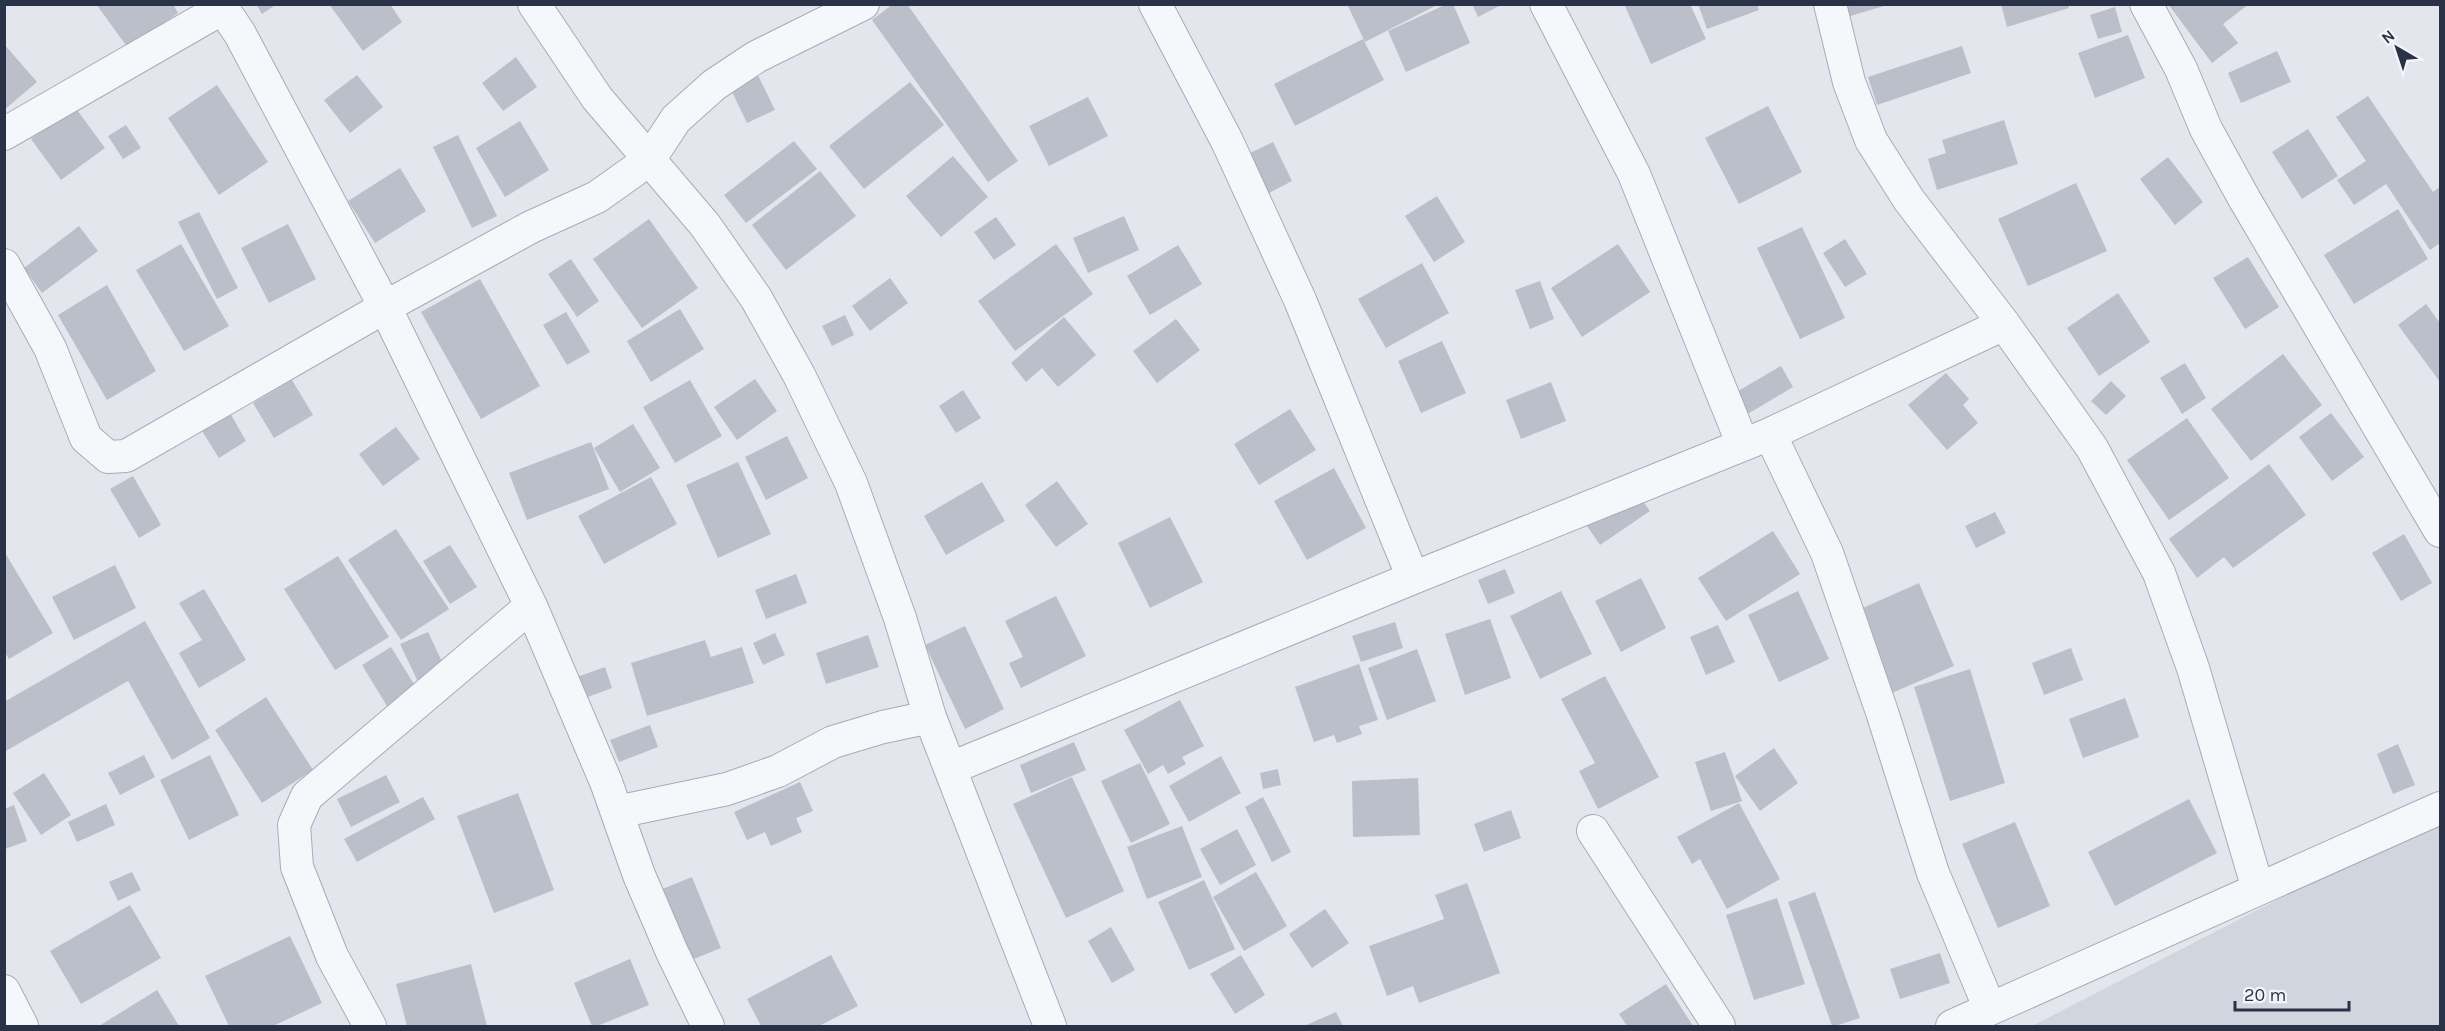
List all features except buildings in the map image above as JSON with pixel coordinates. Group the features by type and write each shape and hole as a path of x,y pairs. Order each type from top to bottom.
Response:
{"street":[{"path":"534,4 597,98 705,225 756,298 800,375 851,483 900,618 930,717 1050,1026"},
{"path":"4,265 50,348 86,438 108,457 126,456 385,307 531,227 597,197 649,160 676,119 714,85 756,57 863,4"},
{"path":"1155,4 1227,141 1300,300 1413,578"},
{"path":"1546,4 1634,174 1756,440 1827,553 1882,712 1933,873 1990,1009"},
{"path":"1830,4 1849,82 1871,140 1909,200 2004,324 2092,448 2158,573 2193,668 2258,889"},
{"path":"2146,4 2181,69 2206,129 2440,531"},
{"path":"4,134 221,6 240,34 385,307 531,606 578,712 644,886 672,952 708,1026"},
{"path":"951,768 1756,440 2004,324"},
{"path":"370,1026 332,956 297,867 294,825 307,796 531,606"},
{"path":"617,812 727,789 778,771 833,742 883,727 930,717"},
{"path":"1952,1026 2440,808"},
{"path":"1593,831 1719,1026"},
{"path":"4,991 22,1026"}],"shaded area":[{"path":"2440,816 2440,1026 2032,1026"}]}
